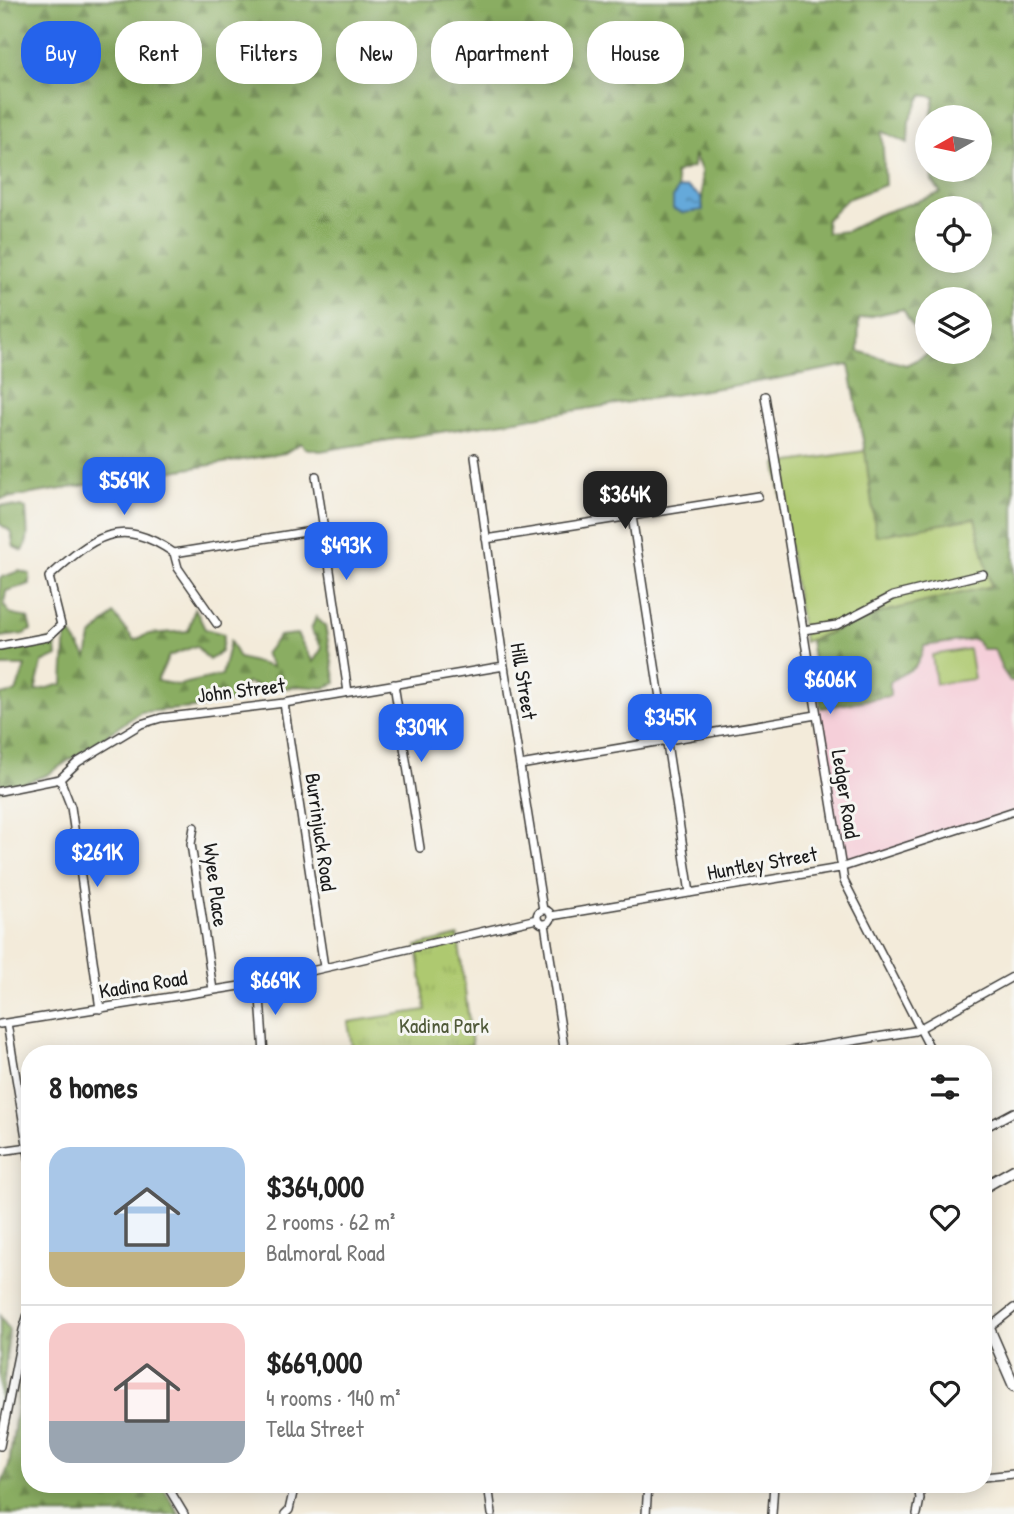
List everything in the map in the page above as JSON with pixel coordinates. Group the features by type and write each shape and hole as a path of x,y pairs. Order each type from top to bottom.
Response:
{"street":[{"name":"Ledger Road","path":"765,396 840,868 844,881 928,1045"},
{"name":"Hill Street","path":"475,457 504,666 543,910"},
{"path":"316,476 348,692"},
{"path":"486,539 758,496"},
{"path":"632,516 691,893"},
{"path":"174,553 324,529"},
{"path":"0,646 48,637 61,625 49,577 92,543 121,531 153,538 174,553 178,568 217,624"},
{"path":"803,630 837,625 893,596 983,574"},
{"name":"John Street","path":"0,791 60,779 78,762 141,724 161,718 284,702 504,666"},
{"path":"394,684 420,848"},
{"name":"Burrinjuck Road","path":"284,702 324,967"},
{"path":"520,765 816,715"},
{"path":"60,779 71,807 100,1009"},
{"name":"Huntley Street","path":"551,916 840,868 1014,811"},
{"name":"Wyee Place","path":"194,827 191,844 213,990"},
{"path":"543,910 549,911 551,916 550,922 545,924 537,919 538,913 543,910"},
{"name":"Kadina Road","path":"4,1024 259,982 537,919"},
{"path":"545,924 564,1045"},
{"path":"828,1045 915,1031 1014,976"},
{"path":"259,982 263,1045"},
{"path":"4,1024 21,1108"},
{"path":"992,1124 1014,1112"},
{"path":"0,1151 21,1148"},
{"path":"992,1183 1014,1170"},
{"path":"992,1326 1014,1308"},
{"path":"992,1335 1014,1386"},
{"path":"0,1446 21,1340"},
{"path":"992,1476 1014,1474"},
{"path":"171,1493 184,1514"},
{"path":"285,1514 289,1510 293,1493"},
{"path":"489,1493 492,1514"},
{"path":"646,1514 647,1493"},
{"path":"772,1514 773,1493"},
{"path":"917,1514 919,1493"}],"shaded area":[{"path":"1014,633 1014,811 840,868 815,711 912,671 920,662 924,646"}],"green space":[{"path":"0,0 1014,0 1014,681 1010,681 1002,669 994,649 982,649 975,639 924,646 915,666 890,682 890,696 821,708 810,640 883,612 991,585 876,536 865,451 849,365 320,451 305,448 301,443 285,453 0,499","holes":["922,95 935,97 933,105 992,105 992,182 933,182 941,193 932,196 992,196 992,273 915,273 915,202 877,215 847,231 827,233 826,220 847,199 885,185 882,131 908,143 909,121","694,154 701,170 703,210 673,198 678,189 675,173 693,167"]},
{"path":"865,451 876,536 975,518 991,586 883,612 804,642 776,464"},
{"path":"1,505 26,508 27,535 23,551 14,547 11,532 0,524"},
{"path":"19,571 30,574 30,584 6,591 4,605 12,614 28,618 31,630 24,634 0,637 0,578"},
{"path":"195,608 205,629 224,634 221,652 209,660 196,646 169,656 157,681 178,685 222,675 230,641 239,658 273,667 265,654 279,636 297,634 313,662 322,648 311,630 316,617 325,626 336,683 324,688 299,686 274,690 247,683 231,703 210,692 206,707 141,712 47,775 0,791 0,695 16,692 25,666 0,666 0,652 55,639 57,656 42,663 35,691 63,684 66,626 87,658 91,637 114,614 134,640 149,634 188,631"},
{"path":"969,649 974,679 936,684 932,655"},
{"name":"Kadina Park","path":"458,936 472,1045 352,1045 348,1022 426,1010 417,946"},
{"path":"0,1316 9,1330 0,1425"},
{"path":"21,1383 21,1493 166,1493 179,1514 0,1514 0,1487 9,1466"}],"water":[{"path":"687,187 701,197 703,210 683,213 673,209 673,198 678,189"}]}
